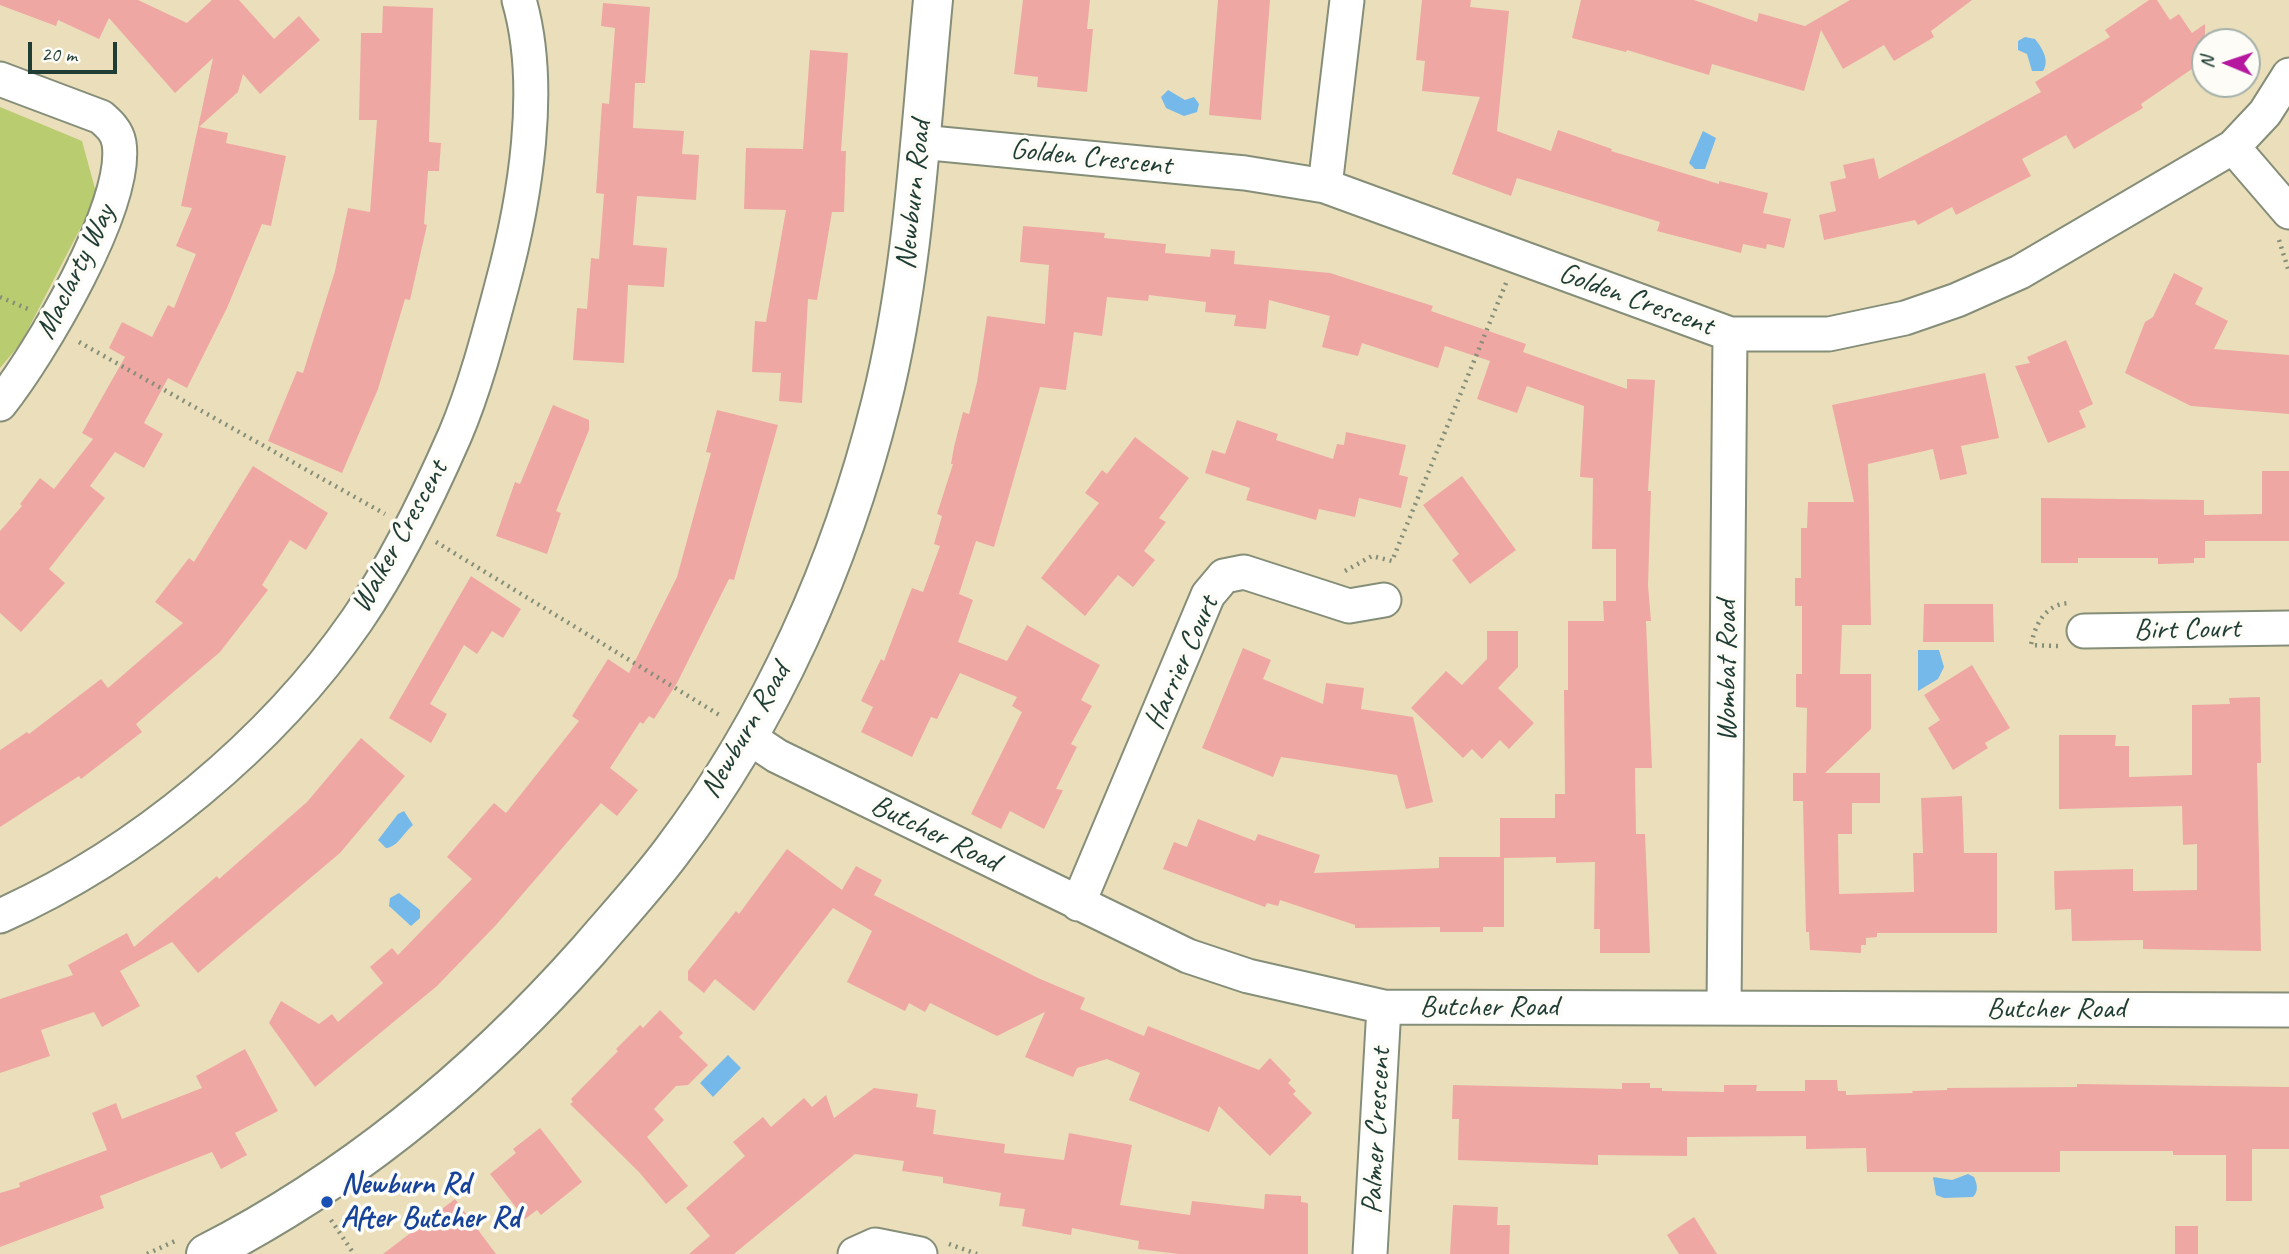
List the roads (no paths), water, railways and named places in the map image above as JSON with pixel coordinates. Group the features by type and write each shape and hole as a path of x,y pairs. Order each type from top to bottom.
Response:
{"street":[{"name":"Walker Crescent","path":"0,916 57,887 141,835 224,766 317,672 357,619 412,527 456,433 512,249 523,192 529,116 528,62 519,0"},
{"name":"Newburn Road","path":"193,1247 286,1210 373,1153 484,1061 534,1012 671,852 739,729 772,692 828,570 858,483 897,332 920,142 933,0"},
{"path":"1325,186 1347,0"},
{"name":"Golden Crescent","path":"920,142 1245,173 1325,186 1730,334 1829,334 1905,318 1957,300 2020,272 2233,147 2266,113 2289,75"},
{"name":"Maclarty Way","path":"0,79 101,117 113,127 119,141 120,160 107,216 89,253 52,327 23,375 0,404"},
{"path":"2233,147 2289,212"},
{"name":"Wombat Road","path":"1724,1007 1730,334"},
{"name":"Harrier Court","path":"1078,904 1208,595 1224,576 1244,572 1349,606 1384,600"},
{"name":"Birt Court","path":"2084,631 2289,628"},
{"name":"Butcher Road","path":"739,729 777,756 1188,956 1248,976 1384,1007 2289,1010"},
{"name":"Palmer Crescent","path":"1370,1254 1384,1007"},
{"path":"855,1254 875,1245 920,1254"}],"water":[{"path":"2025,37 2035,39 2042,50 2046,63 2043,71 2032,71 2027,54 2018,50 2018,41"},
{"path":"1168,90 1185,100 1194,97 1199,104 1197,112 1184,116 1166,108 1161,97"},
{"path":"1703,131 1716,138 1705,169 1695,169 1689,163"},
{"path":"1918,650 1939,650 1944,667 1938,679 1918,691"},
{"path":"404,811 413,825 397,842 386,848 378,840 398,814"},
{"path":"399,893 420,910 420,918 411,926 389,906 390,898"},
{"path":"728,1055 741,1068 713,1097 700,1083"},
{"path":"1968,1174 1974,1177 1977,1185 1973,1197 1944,1198 1936,1195 1933,1177 1952,1180"}],"place":[{"name":"Newburn Rd After Butcher Rd","path":"327,1202"}]}
